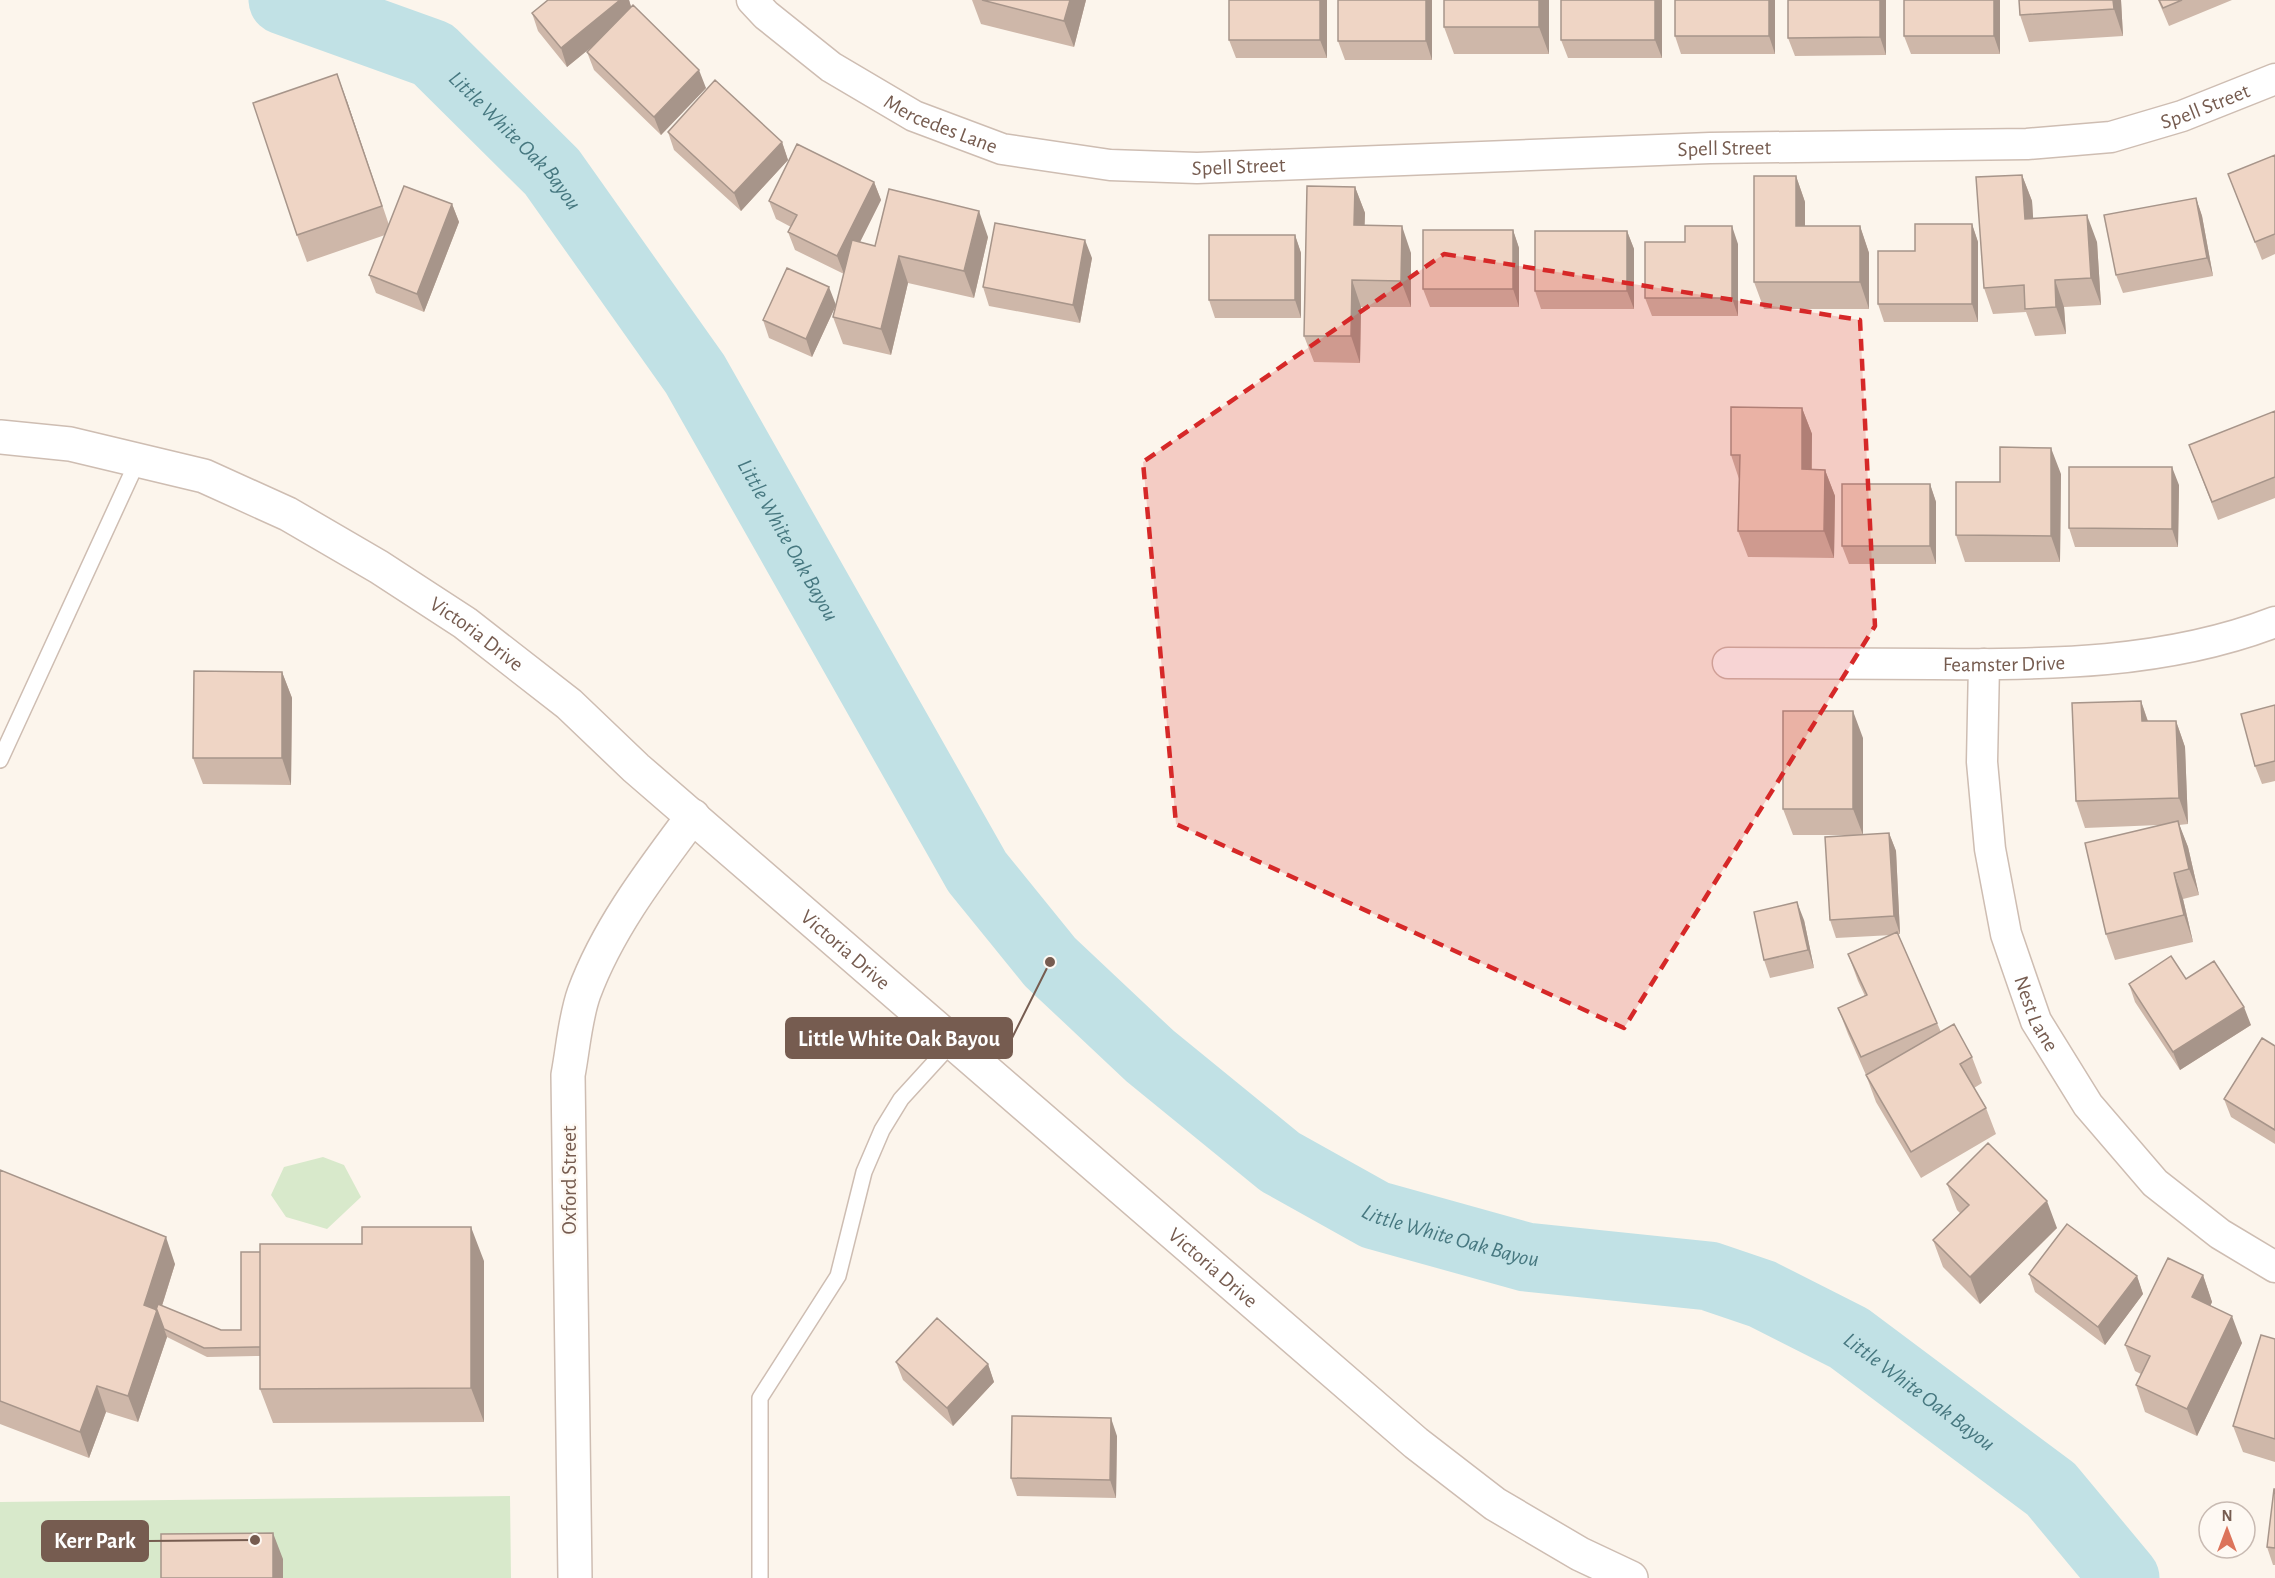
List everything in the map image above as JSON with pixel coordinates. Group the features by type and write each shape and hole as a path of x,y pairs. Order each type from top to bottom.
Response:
{"street":[{"name":"Mercedes Lane","path":"752,0 765,15 831,67 914,116 1002,149 1110,165 1163,167"},
{"name":"Spell Street","path":"1163,167 1197,168 1710,148 2026,144 2111,137 2182,116 2275,79"},
{"name":"Victoria Drive","path":"0,437 70,444 204,476 288,514 379,567 465,623 569,704 636,768 1425,1450 1495,1504 1580,1554 1632,1578"},
{"name":"Feamster Drive","path":"1728,663 2076,663 2160,654 2247,633 2275,622"},
{"name":"Nest Lane","path":"1984,664 1982,762 1990,849 2006,934 2036,1021 2088,1105 2155,1183 2220,1234 2275,1268"},
{"name":"Oxford Street","path":"575,1578 568,1075 583,994 614,932 642,885 693,816"}],"lane":[{"path":"0,760 138,460"},
{"path":"760,1578 760,1398 838,1276 864,1173 882,1130 901,1099 953,1042"}],"highlighted area":[{"path":"1444,254 1860,320 1875,626 1624,1028 1176,824 1143,462"}],"green space":[{"path":"323,1157 344,1165 361,1197 327,1229 286,1217 271,1195 284,1167"},
{"path":"510,1496 511,1578 0,1578 0,1502"}],"building":[{"path":"548,0 620,0 561,48 532,13"},
{"path":"982,0 1070,0 1064,21"},
{"path":"1229,0 1320,0 1320,40 1229,40"},
{"path":"1338,0 1426,0 1426,41 1338,41"},
{"path":"1444,0 1539,0 1539,27 1444,27"},
{"path":"1561,0 1655,0 1655,40 1561,40"},
{"path":"1675,0 1769,0 1769,36 1675,36"},
{"path":"1788,0 1880,0 1880,37 1788,38"},
{"path":"1904,0 1994,0 1994,36 1904,36"},
{"path":"2019,0 2113,0 2114,9 2020,15"},
{"path":"2159,0 2182,0 2163,8"},
{"path":"633,5 699,70 654,117 587,52"},
{"path":"337,74 382,206 297,235 253,103"},
{"path":"715,80 782,142 734,193 668,132"},
{"path":"797,144 874,182 837,256 788,232 797,215 769,201"},
{"path":"2275,155 2275,234 2255,242 2228,174"},
{"path":"2022,175 2025,219 2087,215 2091,278 2055,280 2056,307 2025,309 2024,285 1984,288 1976,177"},
{"path":"1754,176 1796,176 1796,226 1860,226 1860,282 1754,282"},
{"path":"404,186 452,204 417,294 369,275"},
{"path":"1307,186 1355,187 1354,225 1402,226 1401,281 1352,280 1351,336 1304,336"},
{"path":"889,189 979,211 964,271 899,256 881,329 833,317 852,240 875,246"},
{"path":"2196,198 2207,258 2116,275 2104,215"},
{"path":"995,223 1085,240 1073,305 983,287"},
{"path":"1915,224 1972,224 1972,304 1878,304 1878,251 1915,251"},
{"path":"1685,226 1732,226 1732,298 1645,298 1645,242 1685,242"},
{"path":"1423,230 1513,230 1513,289 1423,289"},
{"path":"1535,231 1627,231 1627,291 1535,291"},
{"path":"1209,235 1295,235 1295,300 1209,300"},
{"path":"787,268 829,287 806,339 763,320"},
{"path":"1731,407 1802,408 1802,469 1825,470 1824,531 1738,531 1740,455 1731,455"},
{"path":"2275,411 2275,477 2212,502 2189,445"},
{"path":"2000,447 2051,448 2051,536 1956,535 1956,482 2000,482"},
{"path":"2069,467 2172,467 2172,529 2069,528"},
{"path":"1842,484 1930,484 1930,546 1842,546"},
{"path":"194,671 282,672 282,758 193,758"},
{"path":"2141,701 2142,721 2176,721 2179,798 2076,801 2072,703"},
{"path":"2275,705 2275,761 2255,766 2241,714"},
{"path":"1783,711 1853,711 1853,809 1783,809"},
{"path":"2178,821 2189,869 2174,873 2184,915 2106,934 2085,843"},
{"path":"1889,833 1894,916 1830,920 1825,837"},
{"path":"1797,902 1808,950 1764,960 1754,912"},
{"path":"1897,932 1937,1023 1861,1057 1838,1008 1867,995 1848,954"},
{"path":"2171,956 2186,979 2214,961 2244,1007 2173,1052 2129,984"},
{"path":"1954,1024 1972,1057 1960,1064 1986,1108 1911,1152 1866,1075"},
{"path":"2262,1038 2275,1046 2275,1130 2224,1099"},
{"path":"1988,1143 2047,1201 1970,1277 1933,1240 1969,1205 1947,1184"},
{"path":"0,1170 166,1237 144,1305 157,1310 128,1396 97,1386 80,1432 0,1401"},
{"path":"2067,1224 2137,1276 2098,1327 2029,1274"},
{"path":"362,1227 471,1227 471,1388 260,1389 260,1244 362,1244"},
{"path":"241,1252 260,1252 260,1347 204,1348 164,1329 156,1310 158,1304 221,1330 241,1330"},
{"path":"2168,1258 2203,1275 2192,1297 2232,1316 2187,1409 2136,1385 2150,1356 2125,1345"},
{"path":"937,1318 988,1364 947,1408 896,1362"},
{"path":"2261,1335 2275,1339 2275,1439 2233,1426"},
{"path":"1012,1416 1111,1418 1110,1480 1011,1478"},
{"path":"2275,1489 2275,1548 2267,1547"},
{"path":"273,1533 273,1578 161,1578 161,1534"}],"waterway":[{"name":"Little White Oak Bayou","path":"283,0 433,54 552,172 695,374 977,872 1050,962 1150,1056 1280,1162 1375,1215 1526,1257 1709,1276 1762,1294 1849,1338 2051,1489 2125,1578"}],"place":[{"name":"Little White Oak Bayou","path":"1050,962"},
{"name":"Kerr Park","path":"255,1540"}]}
